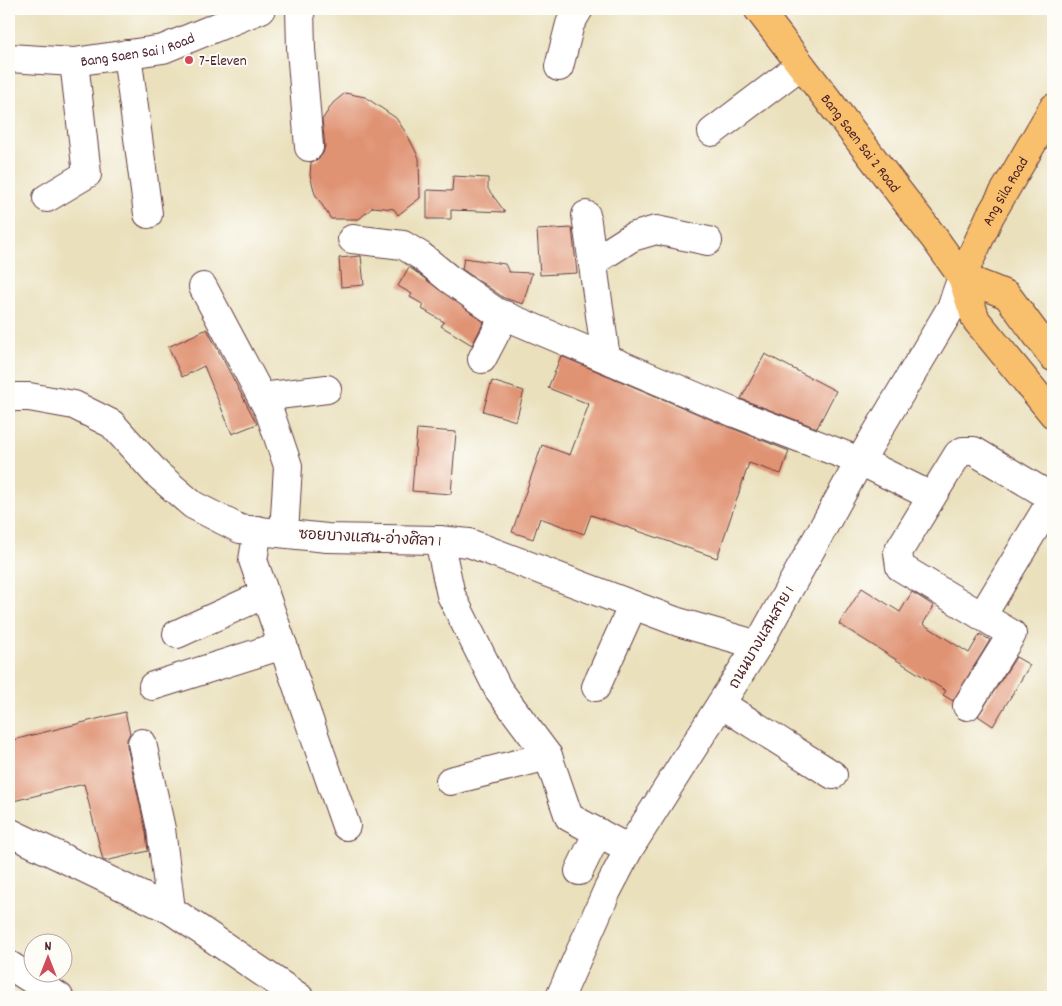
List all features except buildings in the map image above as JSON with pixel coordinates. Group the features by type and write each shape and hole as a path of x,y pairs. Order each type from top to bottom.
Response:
{"main road":[{"name":"Bang Saen Sai 2 Road","path":"758,9 935,239 962,277 976,320 1053,414"},
{"name":"Ang Sila Road","path":"962,277 990,216 1053,108"},
{"path":"962,277 1007,295 1053,357"}],"street":[{"name":"Bang Saen Sai 1 Road","path":"9,58 74,62 163,49 261,9"},
{"path":"300,9 301,49 309,147"},
{"path":"559,67 570,24 579,9"},
{"path":"127,54 148,214"},
{"path":"47,198 87,174 74,62"},
{"path":"712,132 801,64"},
{"path":"586,215 606,358"},
{"path":"593,262 632,237 656,230 708,241"},
{"path":"352,239 404,245 422,256 448,278 496,312 735,413 860,461 931,496"},
{"name":"ถนนบางแสนสาย 1","path":"560,997 607,892 629,849 758,645 860,461 951,308 962,277"},
{"path":"203,287 270,413 288,466 284,533"},
{"path":"482,359 505,316"},
{"path":"262,397 327,389"},
{"name":"ซอยบางแสน-อ่างศิลา 1","path":"9,397 29,397 74,405 112,424 157,474 193,505 240,529 327,538 439,540 469,543 678,622 758,645"},
{"path":"967,706 1012,634 900,567 898,552 958,454 963,451 974,451 1053,498 982,616"},
{"path":"258,530 253,560 346,826"},
{"path":"439,540 451,595 498,689 548,756 569,817 629,849"},
{"path":"178,634 265,594"},
{"path":"596,687 633,605"},
{"path":"153,686 282,645"},
{"path":"721,704 833,775"},
{"path":"142,743 160,829 172,910"},
{"path":"450,781 548,756"},
{"path":"9,832 172,910 299,997"},
{"path":"579,871 598,832"},
{"path":"9,965 59,997"}],"place":[{"name":"7-Eleven","path":"189,60"}]}
